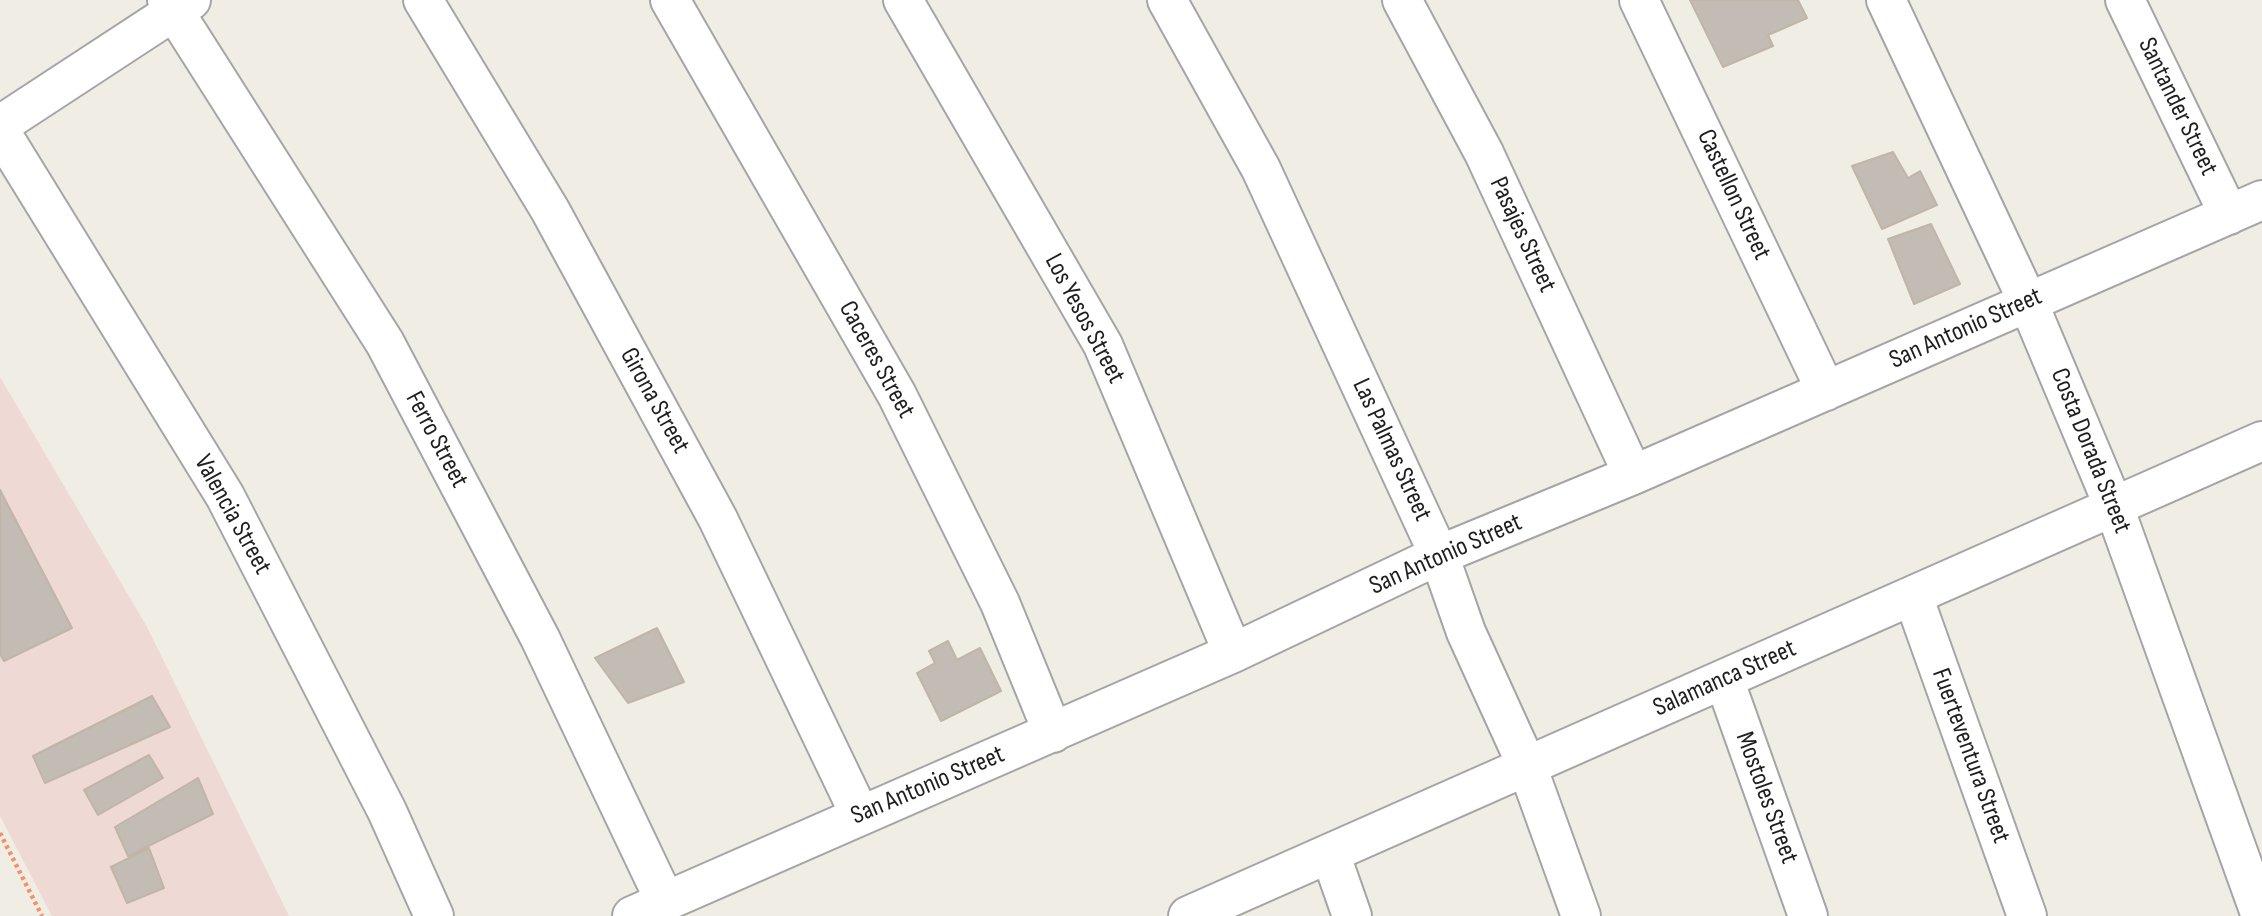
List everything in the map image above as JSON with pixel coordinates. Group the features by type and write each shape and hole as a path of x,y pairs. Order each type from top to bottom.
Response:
{"street":[{"name":"Girona Street","path":"423,0 550,210 719,519 860,815"},
{"name":"Caceres Street","path":"670,0 897,395 1000,603 1053,733"},
{"name":"Los Yesos Street","path":"903,0 1103,345 1233,653"},
{"name":"Las Palmas Street","path":"1167,0 1261,169 1439,555 1466,632 1527,766 1581,916"},
{"name":"Pasajes Street","path":"1402,0 1484,153 1633,475"},
{"name":"Castellon Street","path":"1639,0 1826,391"},
{"name":"Costa Dorada Street","path":"1886,0 2028,302 2115,507 2261,916"},
{"name":"Santander Street","path":"2125,0 2246,207"},
{"path":"0,128 178,4"},
{"name":"Ferro Street","path":"178,4 385,343 540,638 649,909"},
{"name":"Valencia Street","path":"0,128 225,496 387,811 435,916"},
{"name":"San Antonio Street","path":"649,909 1233,653 1439,555 1633,475 2246,207"},
{"name":"Salamanca Street","path":"1188,916 2262,441"},
{"name":"Fuerteventura Street","path":"1913,596 2027,916"},
{"name":"Mostoles Street","path":"1724,679 1808,916"},
{"path":"1330,853 1353,916"}],"path":[{"path":"0,833 42,916"}],"shaded area":[{"path":"0,377 147,627 289,916 52,916 0,816"}],"building":[{"path":"1690,0 1798,0 1807,18 1768,35 1773,46 1723,67"},
{"path":"1893,152 1908,178 1920,171 1937,205 1882,229 1852,166"},
{"path":"1931,224 1960,284 1914,304 1888,239"},
{"path":"0,490 72,628 4,661 0,654"},
{"path":"657,628 684,682 628,703 595,658"},
{"path":"948,641 957,660 980,648 1001,691 941,721 917,673 935,663 929,651"},
{"path":"152,696 170,727 45,783 33,756"},
{"path":"149,755 163,778 98,815 84,790"},
{"path":"198,778 213,814 128,856 115,827"},
{"path":"149,848 164,888 127,903 111,867"}]}
